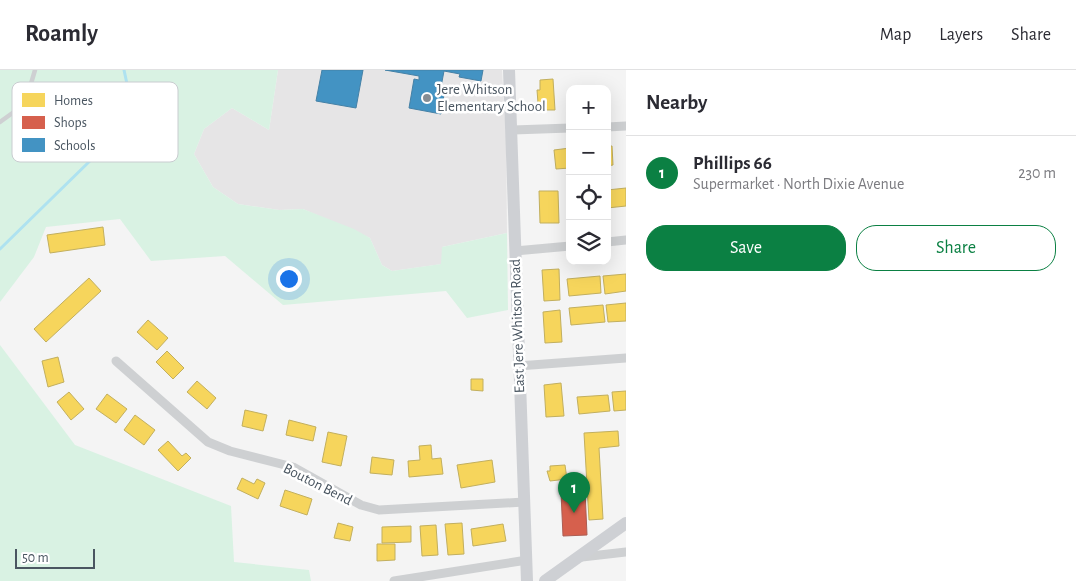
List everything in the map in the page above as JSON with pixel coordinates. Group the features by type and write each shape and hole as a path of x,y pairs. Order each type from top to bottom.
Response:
{"street":[{"name":"East Jere Whitson Road","path":"509,70 513,130 518,366 527,581"},
{"path":"611,127 626,126"},
{"path":"513,130 566,128"},
{"path":"611,242 626,240"},
{"path":"515,251 566,246"},
{"path":"518,366 626,358"},
{"name":"Bouton Bend","path":"116,361 208,442 230,451 293,467 361,505 379,510 524,502"},
{"path":"545,581 626,523"},
{"path":"579,557 626,552"},
{"path":"394,581 526,560"}],"lane":[{"path":"0,122 12,114"}],"shaded area":[{"path":"278,70 502,70 506,137 507,233 442,247 442,264 392,271 382,265 370,238 303,209 279,210 238,204 213,187 194,154 204,129 232,108 269,130"}],"green space":[{"path":"0,70 278,70 269,130 232,108 204,129 194,154 213,187 238,204 279,210 303,209 354,229 370,238 382,265 392,271 441,264 442,247 507,233 508,310 467,318 446,291 283,305 225,256 151,261 120,219 46,227 34,257 0,302"},
{"path":"0,345 75,445 231,506 234,562 309,570 311,581 0,581"}],"building: Homes":[{"path":"553,79 555,110 542,110 541,103 538,103 537,90 540,90 540,80"},
{"path":"611,146 612,146 613,165 611,165"},
{"path":"566,148 566,168 556,169 554,150"},
{"path":"626,188 626,206 611,208 611,190"},
{"path":"539,191 558,191 559,223 540,223"},
{"path":"103,227 105,245 50,253 47,235"},
{"path":"559,269 560,300 544,301 542,270"},
{"path":"626,274 626,291 605,294 603,276"},
{"path":"600,276 601,293 569,296 567,279"},
{"path":"89,278 101,291 46,342 34,329"},
{"path":"626,303 626,321 608,322 606,305"},
{"path":"603,305 605,322 571,325 569,308"},
{"path":"560,310 562,342 545,343 543,312"},
{"path":"148,320 168,338 157,350 137,332"},
{"path":"167,351 184,368 173,379 156,362"},
{"path":"58,357 64,382 48,387 42,361"},
{"path":"471,379 483,379 483,391 471,390"},
{"path":"197,381 216,398 207,409 187,392"},
{"path":"561,383 564,416 546,417 544,385"},
{"path":"626,391 626,410 614,411 612,392"},
{"path":"69,392 84,409 71,420 57,402"},
{"path":"107,394 127,409 116,423 96,409"},
{"path":"608,395 610,411 579,414 577,397"},
{"path":"245,410 267,415 263,431 242,426"},
{"path":"135,415 155,430 144,445 124,430"},
{"path":"289,420 316,427 313,441 286,435"},
{"path":"618,431 619,446 599,448 603,519 589,520 584,433"},
{"path":"328,432 347,436 341,466 322,462"},
{"path":"168,441 182,456 186,453 191,458 178,471 158,450"},
{"path":"431,445 432,459 441,458 443,474 409,477 408,461 420,460 419,446"},
{"path":"372,457 394,460 392,475 370,473"},
{"path":"492,460 495,482 461,488 457,465"},
{"path":"565,465 567,479 550,481 547,471 550,471 550,466"},
{"path":"242,478 254,484 257,479 265,483 258,499 237,489"},
{"path":"285,490 312,499 307,515 280,506"},
{"path":"338,523 353,527 350,541 334,538"},
{"path":"462,523 464,554 448,555 445,524"},
{"path":"503,524 506,541 473,546 471,529"},
{"path":"436,525 438,555 422,556 420,526"},
{"path":"411,526 411,542 382,543 382,527"},
{"path":"377,544 395,544 395,560 377,561"}],"building: Shops":[{"path":"585,490 587,535 563,536 561,492"}],"building: Schools":[{"path":"322,70 363,70 356,108 316,101"},
{"name":"Jere Whitson Elementary School","path":"385,70 483,70 481,81 459,77 460,74 444,71 441,87 445,88 441,114 409,108 414,79 419,80 419,76"}],"waterway":[{"path":"124,70 127,82"},
{"path":"0,249 89,162"}],"place":[{"name":"Jere Whitson Elementary School","path":"427,98"},
{"name":"Phillips 66","path":"574,513"}]}
